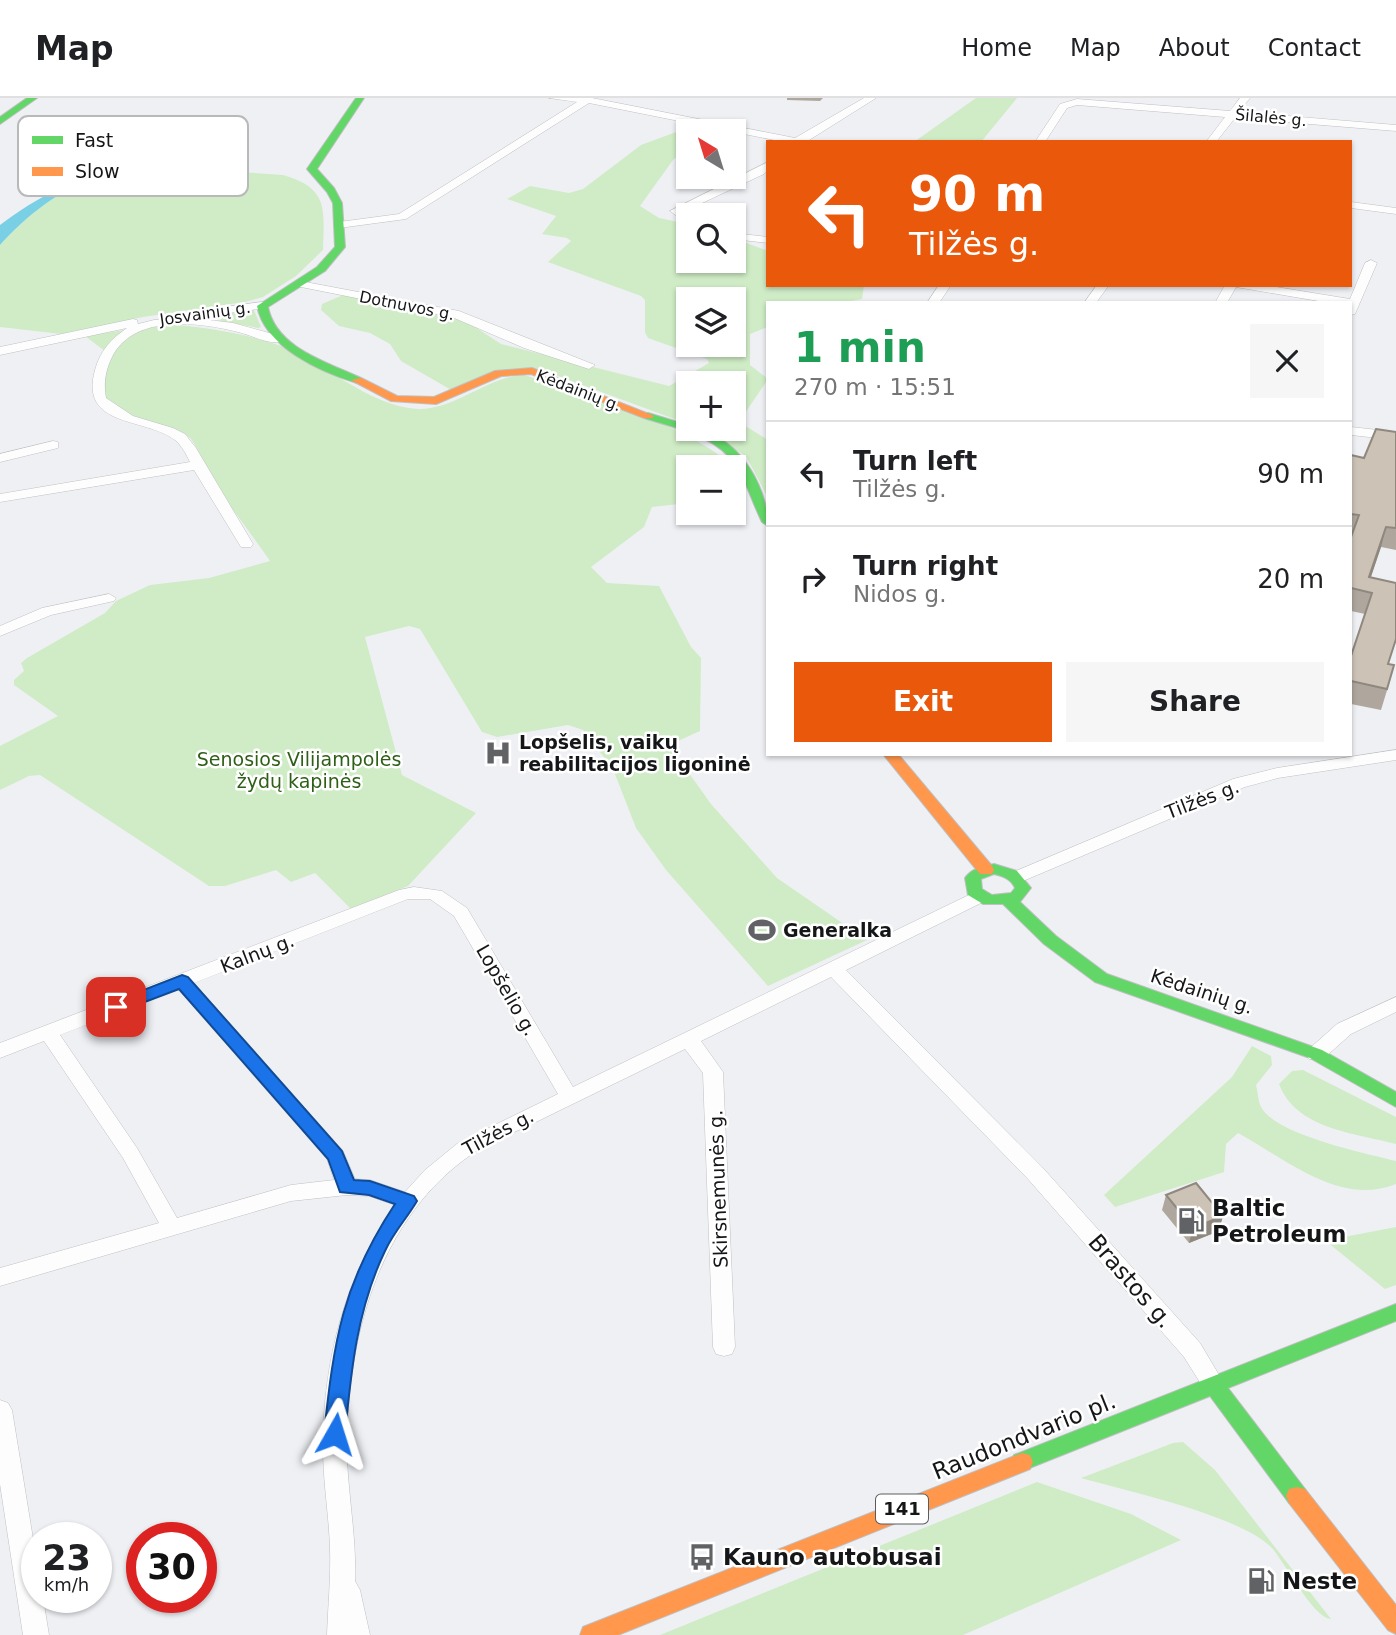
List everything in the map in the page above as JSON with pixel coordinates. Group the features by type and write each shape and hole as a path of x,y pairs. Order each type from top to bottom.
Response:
{"main road":[{"path":"339,225 333,194 314,176 312,169 360,98"},
{"path":"0,103 28,102"},
{"path":"0,121 28,102"},
{"name":"Josvainių g.","path":"262,306 300,284 337,253 339,225"},
{"path":"262,306 262,317 276,339"},
{"name":"Kėdainių g.","path":"276,339 385,395 407,402 446,398 487,378 510,371 542,374 597,398 714,440 740,463 766,518"},
{"path":"892,756 986,870"},
{"path":"986,870 1003,870 1017,877 1023,888 1016,898 1009,901 989,900 981,896 972,884 973,878 986,870"},
{"name":"Kėdainių g.","path":"1009,901 1050,940 1101,978 1316,1055 1396,1100"},
{"name":"Raudondvario pl.","path":"591,1635 1396,1312"},
{"name":"Brastos g.","path":"1214,1385 1241,1425 1396,1623"}],"street":[{"path":"555,98 587,100 792,140"},
{"path":"339,225 402,217 587,100 614,98"},
{"path":"799,140 871,98"},
{"path":"1214,140 1245,98"},
{"name":"Šilalės g.","path":"1041,140 1063,106 1077,102 1396,128"},
{"path":"693,203 766,170"},
{"path":"1352,205 1396,211"},
{"path":"746,237 766,240"},
{"path":"1353,307 1371,263"},
{"name":"Dotnuvos g.","path":"300,284 455,313 528,345 589,365"},
{"path":"1250,287 1322,301"},
{"name":"Josvainių g.","path":"0,351 134,323 262,306"},
{"path":"246,544 198,465 192,446 178,433 127,419 105,404 97,391 108,347 114,340 132,331 170,320 240,329 276,339"},
{"path":"1352,430 1396,436"},
{"path":"0,458 53,445"},
{"path":"0,498 198,465"},
{"path":"0,631 47,611 109,598"},
{"name":"Tilžės g.","path":"1017,877 1217,790 1324,760 1396,755"},
{"name":"Kalnų g.","path":"0,1051 405,894 436,892"},
{"name":"Lopšelio g.","path":"436,892 461,912 569,1096"},
{"name":"Tilžės g.","path":"343,1566 335,1434 342,1363 355,1299 369,1262 386,1230 433,1172 465,1148 981,896"},
{"name":"Brastos g.","path":"833,968 1044,1183 1192,1350 1214,1385"},
{"path":"182,981 336,1156 346,1187"},
{"path":"1316,1055 1344,1029 1396,1004"},
{"path":"49,1033 130,1153 172,1227"},
{"name":"Skirsnemunės g.","path":"688,1038 713,1072 724,1348"},
{"path":"0,1277 291,1193 346,1187 370,1188 407,1201"},
{"path":"0,1410 37,1635"},
{"path":"340,1635 343,1566"},
{"path":"343,1566 357,1635"},
{"path":"329,1635 340,1608"}],"green space":[{"path":"976,98 1017,98 983,140 917,140"},
{"path":"676,132 676,157 640,206 659,218 676,222 676,273 746,273 746,243 766,250 766,287 864,287 862,299 766,301 766,328 750,334 750,365 766,377 766,382 746,412 746,371 695,371 709,363 701,357 746,357 746,287 676,287 676,348 648,338 645,332 645,300 641,296 548,262 571,241 542,234 556,216 507,199 530,186 569,193 583,189 641,145"},
{"path":"248,173 283,175 309,186 321,202 324,223 323,250 296,276 263,297 245,302 143,317 61,334 0,327 0,245 45,204 58,196 248,196"},
{"path":"343,295 451,316 475,327 501,344 669,386 676,382 676,420 550,373 531,369 453,391 401,361 390,344 370,333 339,326 321,310 322,304"},
{"path":"254,310 261,327 258,328 201,317"},
{"name":"Senosios Vilijampolės žydų kapinės","path":"165,324 224,331 281,346 382,400 418,409 445,404 497,381 524,375 635,412 676,430 676,441 697,441 715,453 717,455 676,455 676,504 652,507 644,527 591,567 607,583 659,586 691,647 701,658 700,731 669,745 711,804 777,878 867,940 768,986 666,870 636,828 613,769 583,730 568,725 497,737 482,732 420,629 409,626 365,637 402,775 476,813 408,886 351,909 315,873 291,882 276,870 225,886 209,886 40,775 29,776 0,790 0,746 58,716 14,685 14,680 24,671 21,663 105,613 116,601 150,585 209,578 270,561 220,491 190,438 170,428 133,418 111,403 101,391 110,355 85,336"},
{"path":"746,426 766,439 766,494 746,455 720,441 746,441"},
{"path":"1252,1046 1271,1056 1272,1065 1256,1085 1261,1107 1270,1117 1322,1142 1396,1161 1396,1184 1375,1189 1334,1185 1294,1167 1238,1133 1226,1144 1224,1172 1115,1207 1104,1195 1232,1077"},
{"path":"1303,1070 1396,1117 1396,1144 1328,1127 1299,1111 1287,1099 1279,1084 1292,1071"},
{"path":"1396,1227 1396,1285 1385,1289 1321,1237 1349,1236"},
{"path":"1183,1442 1215,1470 1331,1619 1316,1609 1277,1554 1255,1535 1181,1505 1081,1478 1173,1443"},
{"path":"1037,1482 1131,1514 1181,1540 963,1635 660,1635"}],"water":[{"path":"58,196 21,224 0,245 0,225 39,199"}],"building":[{"path":"1376,429 1396,432 1396,528 1386,527 1369,577 1396,583 1396,639 1388,664 1394,665 1387,689 1352,681 1352,653 1372,593 1352,588 1352,534 1359,515 1352,514 1352,455 1364,458"},
{"path":"1196,1183 1223,1216 1193,1228 1166,1195"}],"traffic: fast":[{"path":"0,121 33,98"},
{"path":"357,380 284,343 265,320 262,306 321,269 340,247 340,217 335,196 312,169 360,98"},
{"path":"648,416 710,438 732,453 744,469 766,518"},
{"path":"994,869 1008,872 1018,880 1023,888 1016,898 989,900 974,891 973,878 978,873 994,869"},
{"path":"1009,901 1050,940 1101,978 1316,1054 1396,1100"},
{"path":"1214,1385 1396,1312"},
{"path":"1022,1462 1214,1385 1297,1496"}],"traffic: slow":[{"path":"357,380 395,399 436,401 499,373 532,371 648,416"},
{"path":"892,756 986,870"},
{"path":"591,1635 1022,1462"},
{"path":"1297,1496 1396,1623"}],"place":[{"name":"Lopšelis, vaikų reabilitacijos ligoninė","path":"498,753"},
{"name":"Generalka","path":"762,930"},
{"name":"Baltic Petroleum","path":"1191,1221"},
{"name":"Kauno autobusai","path":"702,1557"},
{"name":"Neste","path":"1261,1581"}],"route":[{"path":"116,1007 182,981 336,1156 346,1187 370,1188 407,1201 377,1246 355,1299 342,1363 335,1434"}]}
